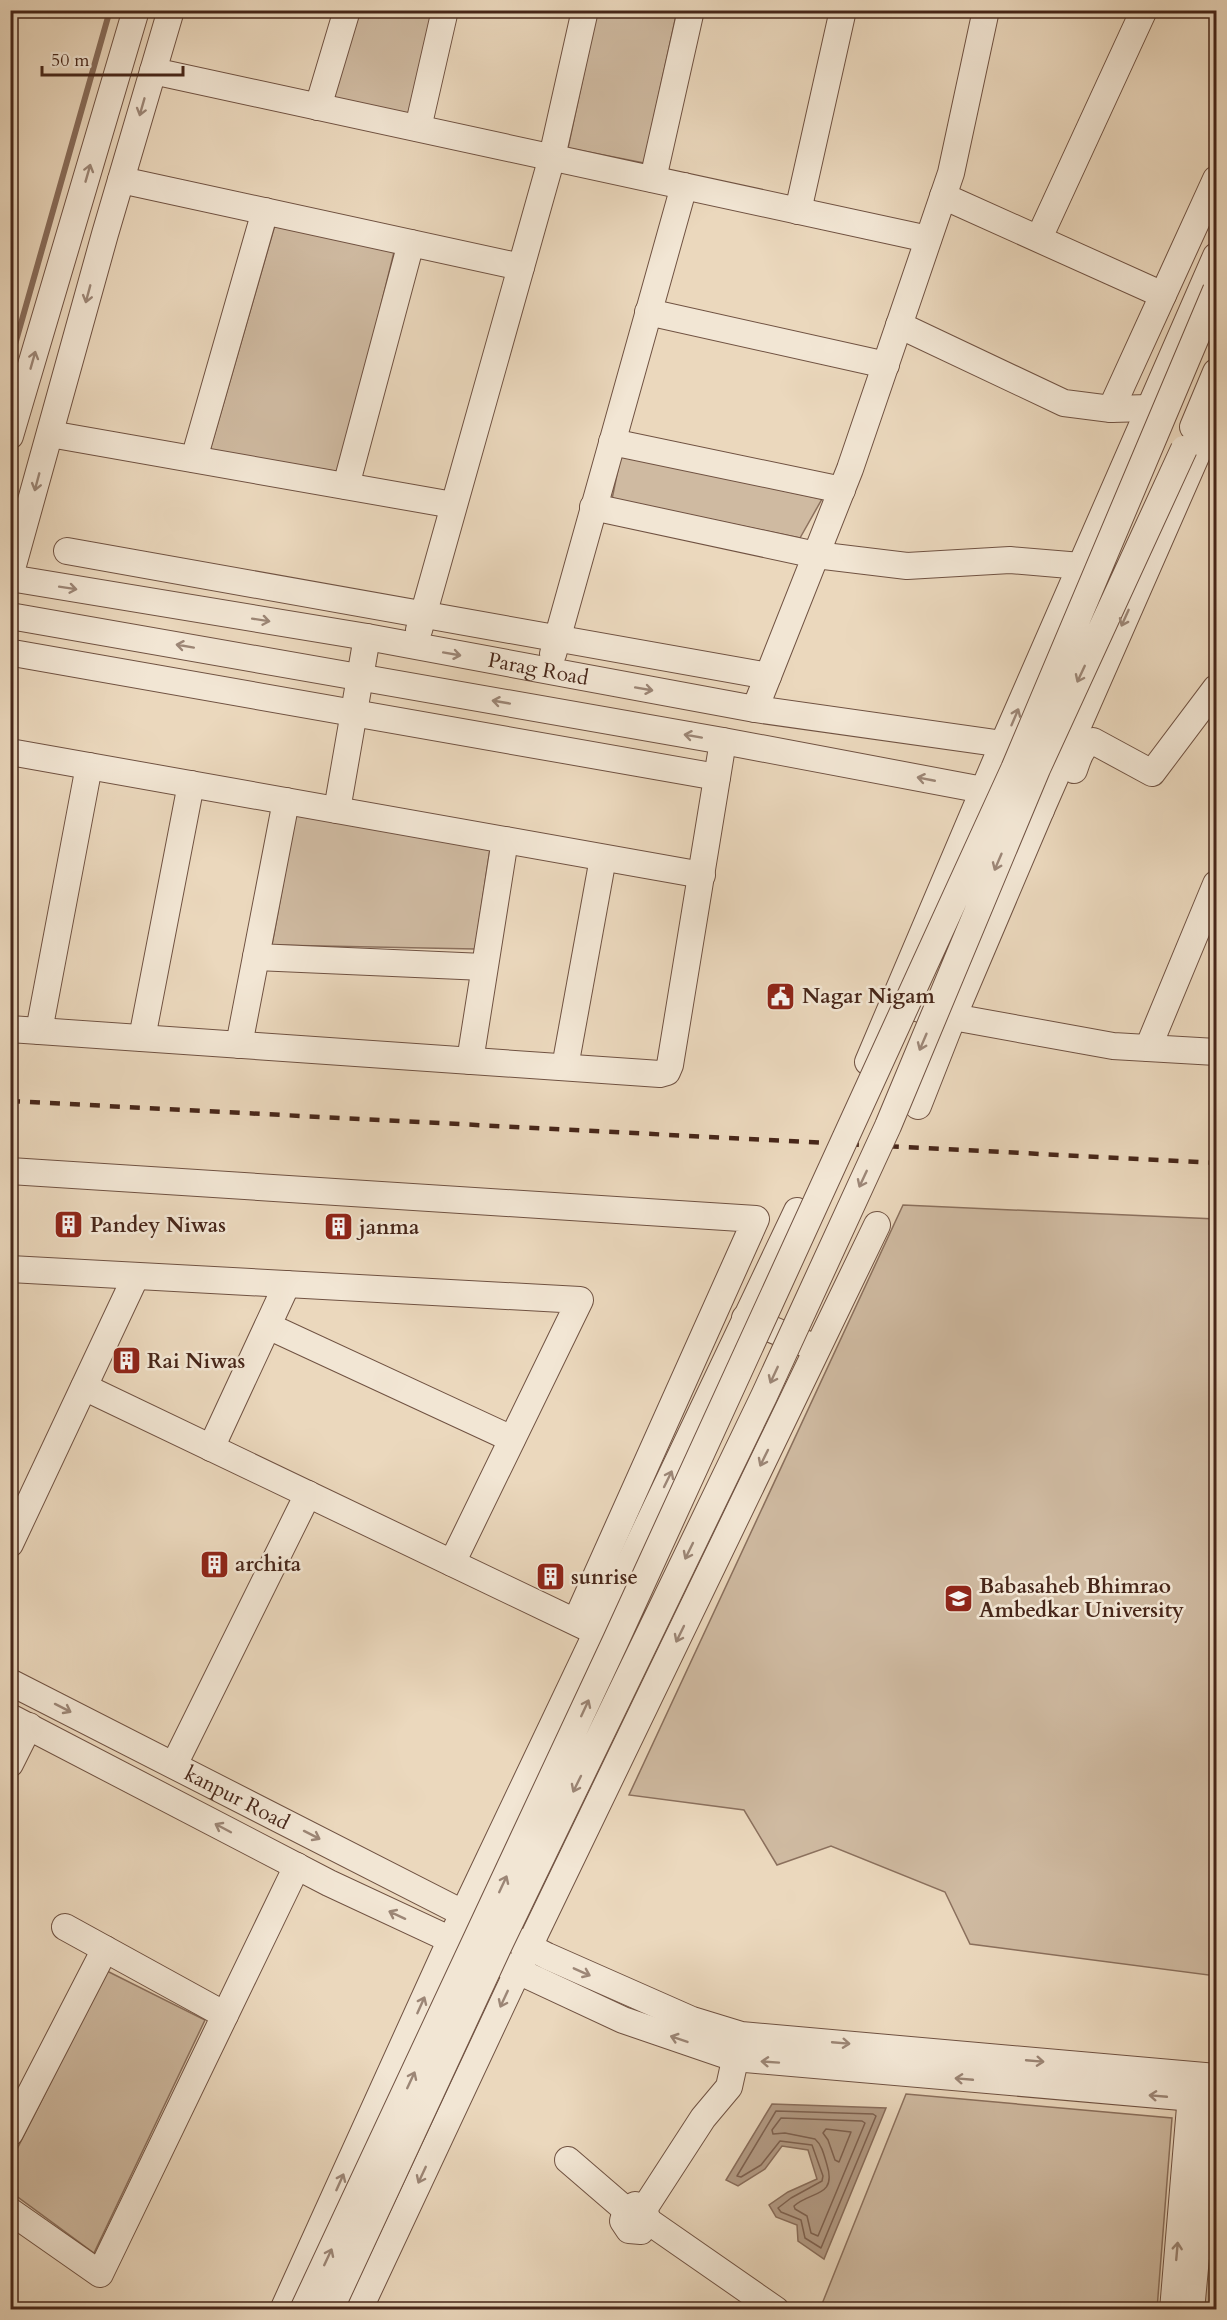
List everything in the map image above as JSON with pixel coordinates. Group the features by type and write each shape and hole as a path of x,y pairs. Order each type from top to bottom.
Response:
{"street":[{"path":"10,436 136,10"},
{"path":"10,577 171,10"},
{"path":"318,107 347,10"},
{"path":"418,128 445,10"},
{"path":"415,648 422,614 552,157 585,10"},
{"path":"653,179 691,10"},
{"path":"798,211 843,10"},
{"path":"755,709 842,490 951,173 986,10"},
{"path":"1039,238 1144,10"},
{"path":"153,71 928,239"},
{"path":"121,180 521,267"},
{"path":"549,672 556,638 684,186"},
{"path":"1111,409 1214,193"},
{"path":"943,196 1163,296"},
{"path":"194,459 265,211"},
{"path":"346,486 411,243"},
{"path":"855,1092 983,790 1216,256"},
{"path":"292,2304 616,1640 1014,770 1216,290"},
{"path":"648,312 886,365"},
{"path":"899,325 1064,404 1111,409 1149,408"},
{"path":"330,2310 501,1941 769,1385 888,1126 1037,769 1184,449 1216,372"},
{"path":"959,1019 1041,810 1207,456 1216,411"},
{"path":"50,434 453,505"},
{"path":"612,442 842,490"},
{"path":"593,507 816,555 907,566 1010,560 1081,566"},
{"path":"67,551 768,676"},
{"name":"Parag Road","path":"10,577 367,637 415,648 755,709 1003,744 1064,759"},
{"path":"10,1029 660,1074 667,1072 720,758 154,658 15,637"},
{"name":"Parag Road","path":"15,637 154,658 720,758 983,790 1041,810"},
{"path":"337,810 367,637"},
{"path":"918,1106 1086,743 1093,741 1152,773 1216,688"},
{"path":"10,752 702,875"},
{"path":"39,1030 89,766"},
{"path":"142,1038 191,784"},
{"path":"239,1045 286,801"},
{"path":"470,1061 505,840"},
{"path":"565,1067 603,858"},
{"path":"1148,1048 1208,926 1216,884"},
{"path":"256,957 484,967"},
{"path":"895,996 897,1001 943,1017 1113,1047 1216,1052"},
{"path":"10,1171 756,1219 464,1912 292,2304"},
{"path":"586,1626 745,1318 796,1211"},
{"path":"359,2310 529,1946 877,1225"},
{"path":"10,1269 580,1300 452,1563"},
{"path":"13,1532 136,1276"},
{"path":"211,1448 287,1284"},
{"path":"745,1318 817,1349"},
{"path":"268,1326 512,1439"},
{"path":"84,1387 586,1626"},
{"path":"174,1765 308,1494"},
{"path":"10,1764 16,1705 297,1866 623,2020 738,2046 1208,2088"},
{"name":"kanpur Road","path":"16,1705 174,1765 547,1956 692,2020 738,2046"},
{"path":"10,2211 100,2274 297,1866"},
{"path":"65,1928 225,2015"},
{"path":"10,2133 105,1949"},
{"path":"639,2213 703,2118 729,2087 738,2046"},
{"path":"1173,2310 1208,2088"},
{"path":"1191,2310 1207,2144 1208,2088"},
{"path":"568,2160 776,2310"},
{"path":"292,2304 314,2310"}],"shaded area":[{"path":"358,11 433,11 408,116 332,99"},
{"path":"597,11 677,11 644,163 568,148"},
{"path":"275,225 394,252 340,472 210,450"},
{"path":"621,455 822,499 800,538 612,499"},
{"path":"296,812 490,849 475,949 272,945"},
{"path":"903,1205 1216,1219 1216,1976 970,1944 945,1892 831,1846 777,1865 744,1810 629,1795"},
{"path":"107,1971 205,2020 94,2253 11,2192 11,2161"},
{"path":"906,2094 1172,2118 1157,2309 820,2309"},
{"path":"1216,2142 1216,2309 1200,2310"}],"water":[{"path":"772,2104 886,2108 824,2259 798,2241 797,2225 776,2217 769,2205 788,2192 817,2179 808,2150 782,2146 765,2169 738,2186 726,2180"}],"waterway":[{"path":"10,362 110,10"}],"railway":[{"path":"10,1101 1216,1163"}],"place":[{"name":"Nagar Nigam","path":"781,996"},
{"name":"Pandey Niwas","path":"69,1225"},
{"name":"janma","path":"338,1227"},
{"name":"Rai Niwas","path":"126,1361"},
{"name":"archita","path":"214,1564"},
{"name":"sunrise","path":"550,1577"},
{"name":"Babasaheb Bhimrao Ambedkar University","path":"958,1598"}]}
